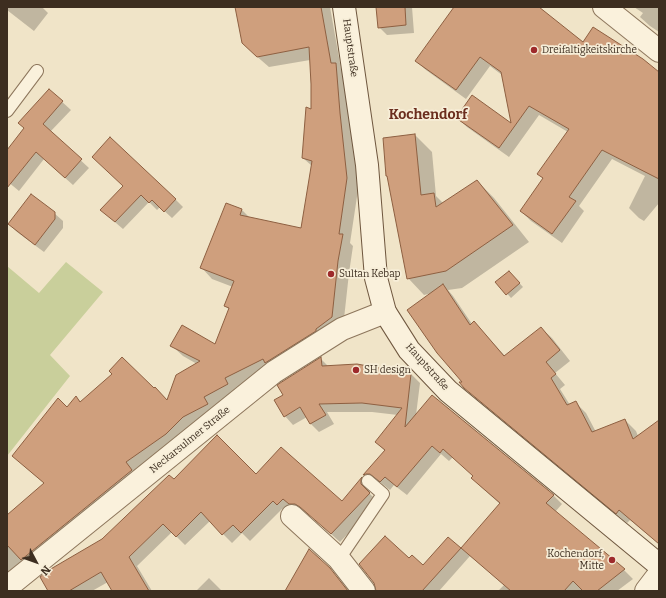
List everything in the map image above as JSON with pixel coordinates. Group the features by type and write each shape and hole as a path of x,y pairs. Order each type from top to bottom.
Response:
{"main road":[{"name":"Hauptstraße","path":"344,7 367,165 376,278 385,312 410,350 448,391 659,565"},
{"path":"616,11 659,51"},
{"name":"Neckarsulmer Straße","path":"18,586 274,372 342,329 385,312"},
{"path":"292,516 339,559 364,591"},
{"path":"646,591 659,574"}],"lane":[{"path":"7,111 38,71"},
{"path":"339,559 383,494 368,480"}],"green space":[{"path":"66,262 103,292 50,355 70,376 7,456 7,266 39,293"}],"building":[{"path":"235,7 321,7 331,63 336,63 347,178 339,234 343,234 338,261 332,317 316,329 316,331 265,363 263,359 225,378 228,384 204,397 208,404 183,417 166,434 126,462 132,470 21,560 7,545 7,515 44,483 12,456 58,398 67,407 76,396 80,402 112,374 109,371 122,357 167,400 176,375 200,361 170,346 182,325 215,344 229,308 224,306 234,281 200,268 226,203 242,209 240,215 301,228 312,161 302,158 306,107 311,109 309,47 257,57 242,43"},
{"path":"376,7 405,7 406,25 378,28"},
{"path":"454,7 539,7 583,42 593,27 643,59 659,72 659,179 602,150 569,197 576,201 552,234 520,211 543,178 537,174 569,129 529,106 499,148 456,118 472,95 511,123 501,72 480,57 456,90 415,61"},
{"path":"49,89 63,101 43,124 82,159 65,178 36,152 7,188 7,150 24,128 18,123"},
{"path":"415,134 421,195 434,193 436,207 477,180 513,225 446,271 407,279 386,176 383,138"},
{"path":"110,137 176,199 164,212 152,200 149,203 141,195 115,222 100,210 123,186 92,157"},
{"path":"31,194 55,212 55,219 35,245 8,224"},
{"path":"509,271 520,283 506,295 495,282"},
{"path":"443,284 470,325 474,321 504,356 541,327 560,350 546,362 556,374 551,378 567,405 576,401 592,432 625,419 633,439 659,420 659,544 619,510 616,514 464,388 459,382 462,382 437,353 407,310"},
{"path":"321,357 322,366 357,364 411,374 405,427 432,395 554,495 546,503 625,569 597,591 583,591 573,581 564,591 511,591 461,548 500,503 471,478 473,476 443,449 440,453 432,446 397,487 385,477 380,482 370,474 363,475 385,450 375,442 402,408 362,403 319,404 326,415 310,424 300,407 284,417 274,400 283,395 277,385"},
{"path":"217,435 256,474 281,447 342,501 362,477 361,484 370,493 331,534 300,507 295,504 289,504 283,499 277,505 273,501 241,533 233,525 222,535 201,512 176,537 163,524 129,557 149,591 112,591 101,572 69,591 48,591 40,577 49,570 102,539 169,475 174,479"},
{"path":"385,536 409,558 412,555 423,565 448,537 461,548 422,591 376,591 374,583 359,564"},
{"path":"309,549 330,568 348,591 285,591"}],"place":[{"name":"Dreifaltigkeitskirche","path":"534,50"},
{"name":"Sultan Kebap","path":"331,274"},
{"name":"SH design","path":"356,370"},
{"name":"Kochendorf, Mitte","path":"612,560"}],"district":[{"name":"Kochendorf","path":"428,115"}]}
